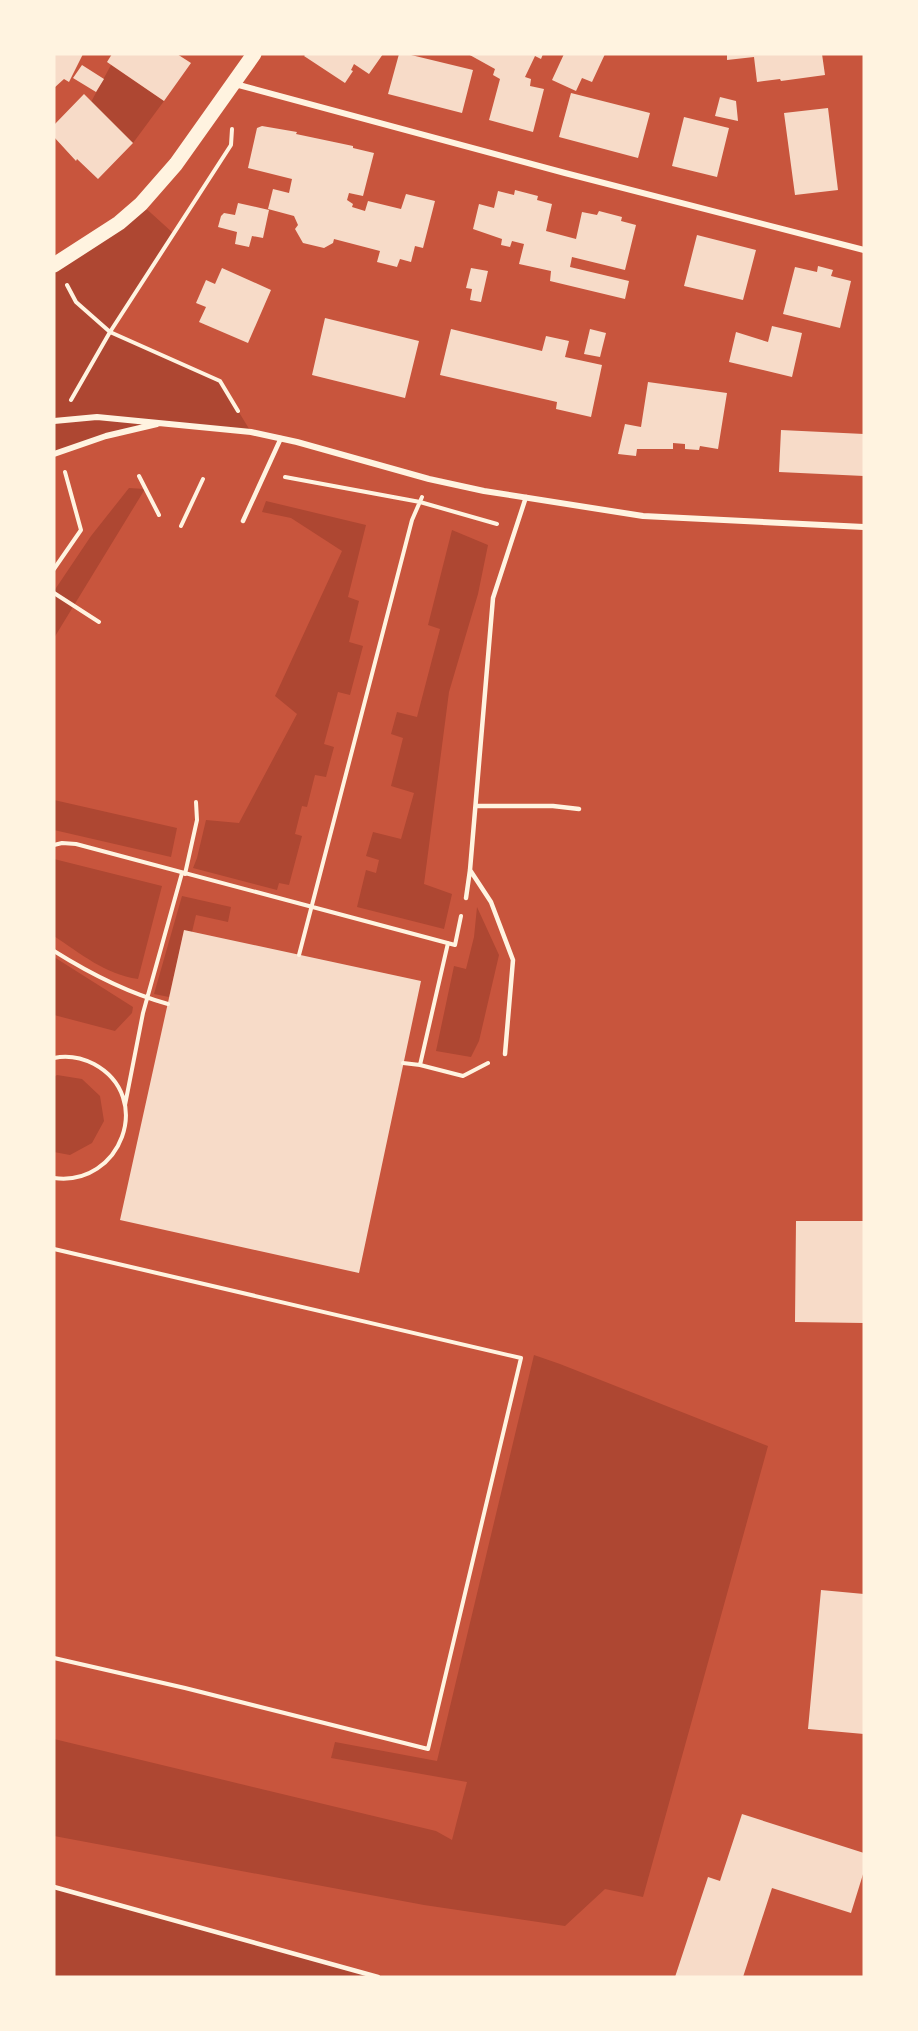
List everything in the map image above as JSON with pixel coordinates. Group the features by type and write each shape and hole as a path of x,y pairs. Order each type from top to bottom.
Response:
{"main road":[{"path":"54,265 120,223 141,204 176,164 254,54"}],"street":[{"path":"234,84 553,170 864,250"},
{"path":"57,420 97,417 251,432 281,438 429,479 643,516 864,527"},
{"path":"57,453 106,436 163,422"}],"lane":[{"path":"243,521 281,438"},
{"path":"466,898 493,598 525,497"},
{"path":"476,806 553,806 579,809"},
{"path":"470,870 491,902 513,960 505,1054"},
{"path":"54,1887 359,1974 378,1977"}],"path":[{"path":"57,420 110,332 231,145 232,125"},
{"path":"54,265 76,302 110,332 220,381 251,432"},
{"path":"54,569 81,530 57,453"},
{"path":"265,473 420,502 515,529"},
{"path":"139,476 159,516"},
{"path":"181,526 203,479"},
{"path":"298,955 412,520"},
{"path":"54,593 99,622"},
{"path":"54,1178 75,1178 93,1172 109,1160 120,1144 126,1126 125,1105 147,998 184,874 197,820 196,802"},
{"path":"54,845 76,844 455,945 457,933"},
{"path":"420,1065 448,943"},
{"path":"54,951 87,971 147,998 168,1004"},
{"path":"403,1063 463,1076 505,1054"},
{"path":"54,1058 63,1056 84,1059 103,1069 117,1085 125,1105"},
{"path":"54,1249 521,1358 428,1749 185,1688 54,1658"}],"shaded area":[{"path":"111,65 164,101 133,143 91,102"},
{"path":"141,204 173,233 110,332 220,381 251,432 163,422 54,454 54,264"},
{"path":"129,488 145,489 54,638 54,591 91,536"},
{"path":"266,501 366,525 348,597 359,601 349,642 363,646 350,695 338,692 324,744 334,747 326,777 315,775 307,807 302,806 295,834 302,836 289,885 279,883 277,890 193,868 206,820 239,823 297,714 275,696 342,551 291,518 262,512"},
{"path":"452,530 488,545 478,594 449,692 424,884 452,894 444,929 357,907 366,870 376,873 379,860 366,856 373,832 401,839 414,793 391,786 403,738 391,734 397,712 417,717 440,629 428,625"},
{"path":"54,800 177,828 171,857 54,830"},
{"path":"54,859 162,886 138,979 104,968 54,936"},
{"path":"182,896 231,907 228,922 196,915 192,932 184,931 169,997 154,994"},
{"path":"477,907 499,955 479,1041 471,1057 436,1051 454,966 466,969 474,937"},
{"path":"54,957 133,1007 132,1013 115,1031 54,1015"},
{"path":"57,1075 82,1079 100,1096 104,1121 92,1143 70,1155 54,1152 54,1077"},
{"path":"534,1355 768,1446 643,1897 605,1889 565,1926 424,1905 54,1836 54,1739 436,1831 452,1840 467,1782 331,1758 335,1742 437,1761"},
{"path":"54,1887 378,1977 54,1977"}],"building":[{"path":"54,54 83,54 69,82 64,79 54,88"},
{"path":"112,54 177,54 191,63 164,101 107,62"},
{"path":"306,54 383,54 369,74 354,64 351,70 353,71 345,83 304,56"},
{"path":"399,54 473,70 462,113 388,94"},
{"path":"468,54 543,54 541,59 535,56 525,77 531,79 530,86 544,89 533,132 489,120 500,79 493,75 495,69"},
{"path":"564,54 605,54 592,82 582,78 576,91 552,80"},
{"path":"727,54 822,54 825,75 757,82 754,57 727,60"},
{"path":"82,65 104,79 96,92 73,78"},
{"path":"571,93 650,113 638,158 559,137"},
{"path":"84,94 133,143 98,179 77,159 76,161 54,137 54,125"},
{"path":"720,97 736,101 738,121 715,116"},
{"path":"828,108 838,190 795,195 784,113"},
{"path":"684,117 729,128 717,177 672,166"},
{"path":"262,126 297,132 296,134 353,146 353,148 374,153 363,196 349,193 347,200 353,204 352,207 365,211 368,201 401,209 406,194 435,201 423,248 415,246 411,262 400,259 397,267 377,262 380,251 334,239 333,243 324,248 303,243 295,229 298,225 294,216 268,209 273,189 289,193 292,179 248,168 257,128"},
{"path":"515,190 538,196 537,200 552,204 546,231 576,239 582,212 597,215 599,211 622,217 621,221 636,225 625,270 572,257 570,267 629,281 625,299 550,281 551,271 519,264 524,244 512,241 510,247 501,245 502,239 473,229 479,204 494,208 498,191 514,195"},
{"path":"238,203 269,210 263,238 252,236 249,247 235,244 237,232 218,227 224,213 235,215"},
{"path":"697,235 756,250 743,300 684,286"},
{"path":"818,266 833,270 831,276 851,281 840,328 783,314 795,267 817,272"},
{"path":"222,268 271,290 248,343 199,322 206,307 196,303 206,280 215,284"},
{"path":"471,268 488,271 481,302 470,300 472,289 466,288"},
{"path":"325,318 419,341 405,398 312,375"},
{"path":"772,326 802,333 792,377 729,362 736,332 768,342"},
{"path":"451,329 542,351 546,336 569,341 565,357 602,365 591,417 556,409 557,402 440,375"},
{"path":"590,329 606,333 600,357 584,354"},
{"path":"648,382 727,393 718,449 700,446 699,450 685,449 685,444 673,443 673,449 637,449 636,456 618,454 625,424 641,427"},
{"path":"781,430 864,434 864,476 779,472"},
{"path":"184,930 421,981 359,1273 120,1220"},
{"path":"796,1221 864,1221 864,1323 795,1322"},
{"path":"821,1590 864,1594 864,1734 808,1729"},
{"path":"742,1814 864,1853 864,1871 851,1913 772,1888 743,1977 675,1977 708,1877 720,1881"}]}
